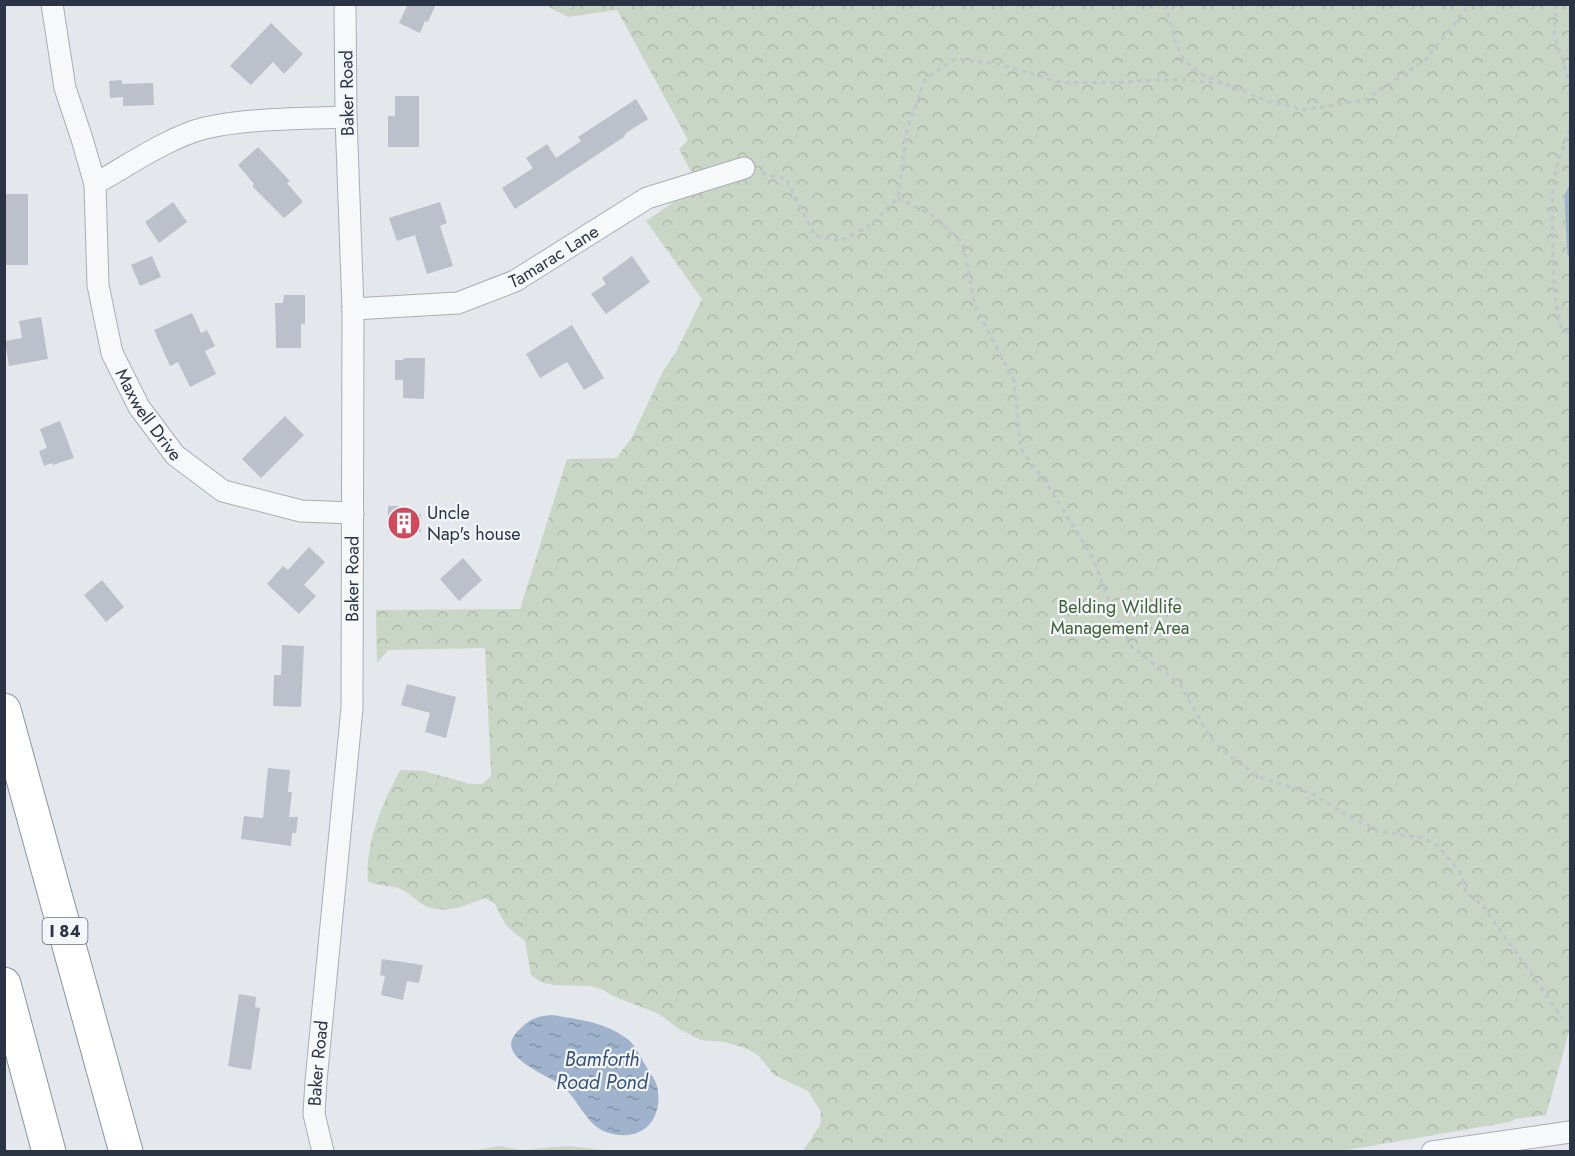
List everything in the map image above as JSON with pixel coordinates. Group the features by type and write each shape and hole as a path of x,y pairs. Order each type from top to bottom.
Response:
{"highway":[{"name":"I 84","path":"4,710 126,1152"},
{"path":"4,984 49,1152"}],"street":[{"name":"Maxwell Drive","path":"52,4 65,88 94,184 98,285 112,353 139,407 175,455 223,491 302,510 353,513"},
{"name":"Baker Road","path":"323,1152 314,1114 352,708 353,309 346,117 345,4"},
{"path":"94,184 164,145 203,129 238,123 346,117"},
{"name":"Tamarac Lane","path":"353,309 458,303 515,281 647,198 744,168"},
{"path":"1432,1152 1570,1132"}],"path":[{"path":"1166,4 1174,38 1183,59 1201,74 1268,101 1305,110 1365,100 1425,60 1470,4"},
{"path":"1556,4 1554,34 1570,84"},
{"path":"744,168 786,179 815,236 840,241 868,227 898,198 908,130 925,79 956,59 999,64 1059,82 1113,83 1171,79 1227,84"},
{"path":"1570,129 1556,168 1551,199 1554,293 1561,328 1570,333"},
{"path":"898,198 933,216 963,243 975,306 1014,381 1021,449 1050,489 1093,558 1111,608 1132,647 1180,684 1208,734 1221,750 1259,777 1313,794 1378,831 1422,838 1437,845 1460,872 1466,892 1483,906 1563,1019"}],"green space":[{"name":"Belding Wildlife Management Area","path":"545,5 1570,5 1570,1028 1546,1115 1341,1151 803,1151 820,1125 821,1112 808,1091 774,1075 759,1056 748,1049 725,1042 701,1040 679,1029 659,1014 613,996 602,989 541,982 531,975 525,941 506,925 495,904 485,898 454,908 430,908 399,888 368,881 372,837 387,796 400,770 424,771 470,784 482,784 491,776 485,648 388,650 377,663 376,610 520,609 567,459 616,458 618,456 632,437 663,371 676,352 702,299 646,221 698,185 679,149 688,140 617,10 568,17"},
{"path":"498,1146 522,1150 568,1146 611,1151 473,1151"}],"water":[{"name":"Bamforth Road Pond","path":"552,1015 609,1028 632,1043 656,1083 658,1091 658,1107 647,1127 629,1135 615,1134 598,1128 562,1086 517,1057 512,1049 512,1041 517,1032 533,1019"}],"building":[{"path":"408,4 436,4 420,33 399,23"},
{"path":"271,23 303,54 284,74 273,62 251,85 230,66"},
{"path":"122,80 122,84 153,83 154,105 123,106 123,97 110,98 109,81"},
{"path":"395,96 419,96 419,147 388,147 388,116 395,116"},
{"path":"636,99 648,119 515,209 502,188 533,168 526,158 547,144 556,158 581,141 578,137"},
{"path":"258,147 290,181 287,183 303,202 284,218 252,186 254,184 238,165"},
{"path":"4,194 28,194 28,265 4,265"},
{"path":"173,202 187,222 159,243 145,222"},
{"path":"440,202 447,223 440,226 453,266 427,274 415,235 397,241 389,218"},
{"path":"152,256 161,277 140,286 131,265"},
{"path":"632,256 650,282 606,314 591,294 606,284 602,278"},
{"path":"284,295 305,295 305,324 301,324 301,348 276,348 275,303 283,303"},
{"path":"192,313 201,333 207,330 215,346 205,351 216,374 190,387 178,362 170,366 154,330"},
{"path":"41,317 48,359 9,366 5,341 22,338 19,321"},
{"path":"572,325 604,378 584,390 567,362 540,378 526,354"},
{"path":"425,358 424,399 403,398 403,380 395,380 395,360"},
{"path":"285,416 304,435 261,478 242,459"},
{"path":"60,421 74,458 44,466 39,451 47,448 40,429"},
{"name":"Uncle Nap's house","path":"388,506 407,506 408,514 421,514 421,532 388,532"},
{"path":"309,547 325,562 304,585 316,596 299,614 267,584 283,566 288,570"},
{"path":"463,558 482,580 459,601 440,579"},
{"path":"102,580 124,607 106,622 84,595"},
{"path":"282,645 304,646 301,707 273,706 274,675 281,675"},
{"path":"407,684 456,697 446,738 425,732 430,713 401,705"},
{"path":"268,768 290,770 288,792 292,792 289,817 298,817 296,833 292,833 291,846 241,839 244,816 263,818"},
{"path":"382,959 423,965 419,983 407,981 403,1000 381,995 385,976 380,975"},
{"path":"239,994 256,997 255,1007 260,1008 251,1070 228,1066"}],"waterway":[{"path":"1570,189 1567,198 1570,254"}],"place":[{"name":"Uncle Nap's house","path":"404,523"}]}
